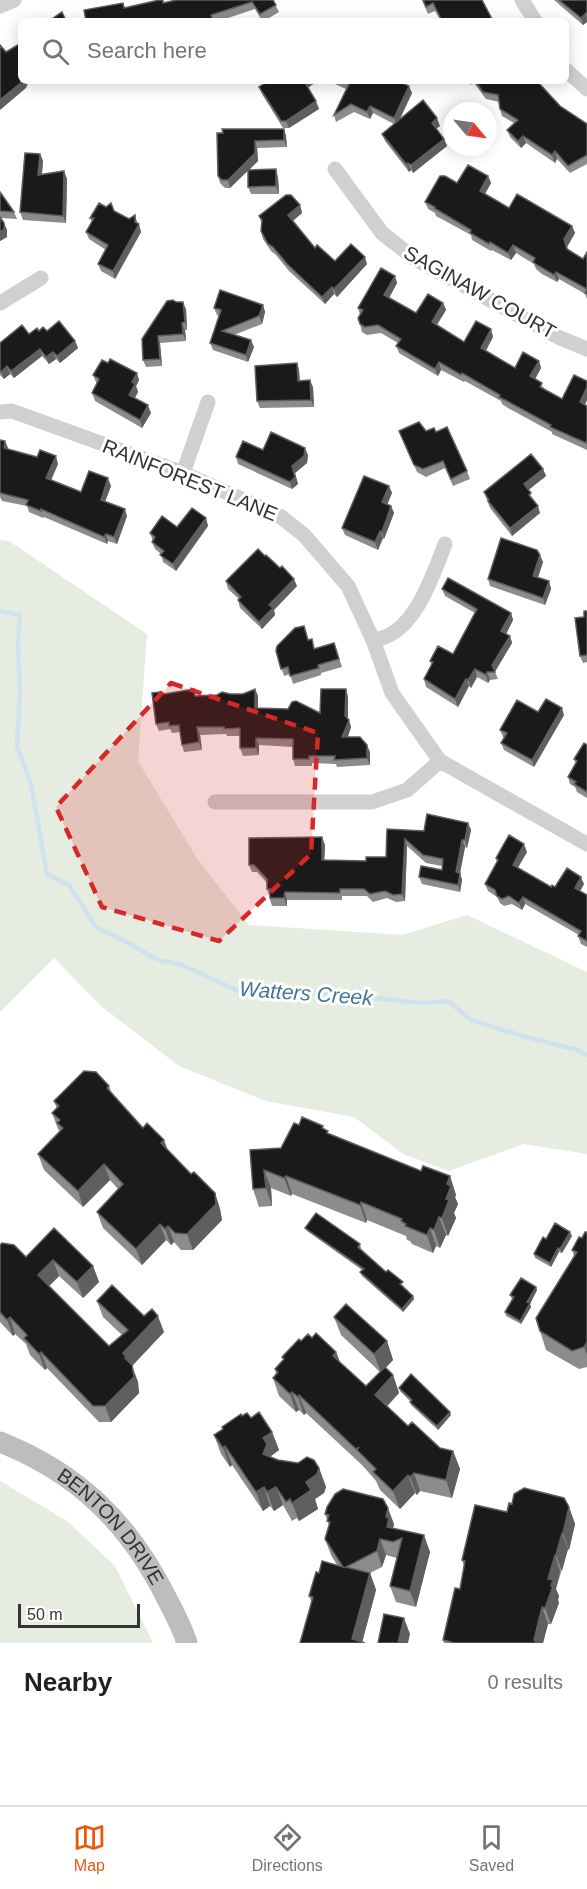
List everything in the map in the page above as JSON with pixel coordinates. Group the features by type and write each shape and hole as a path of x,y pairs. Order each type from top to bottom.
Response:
{"street":[{"path":"0,6 14,0"},
{"path":"522,0 533,18"},
{"path":"569,73 587,88"},
{"name":"SAGINAW COURT","path":"335,169 382,233 415,259 558,336 587,349"},
{"path":"0,303 41,278"},
{"path":"183,473 208,402"},
{"name":"RAINFOREST LANE","path":"0,412 12,411 183,473 280,516 304,535 348,586 373,640 392,693 440,761 587,844"},
{"path":"373,640 385,639 409,619 428,588 445,544"},
{"path":"215,802 372,802 407,789 440,761"},
{"name":"BENTON DRIVE","path":"0,1442 23,1451 70,1480 108,1512 136,1545 156,1578 183,1630 187,1643"}],"highlighted area":[{"path":"171,683 318,733 311,854 219,941 102,907 56,807"}],"shaded area":[{"path":"0,540 9,541 147,634 138,761 198,860 249,925 403,935 467,915 587,972 587,1154 524,1144 449,1171 403,1154 354,1117 266,1101 179,1066 101,1006 54,958 0,1012"},
{"path":"0,1481 67,1521 115,1566 153,1643 0,1643"}],"building":[{"path":"159,0 163,0 163,3 176,0 273,0 276,5 260,14 252,2 211,15 212,18 85,18 84,10 123,3 124,8"},
{"path":"423,0 482,0 491,18 440,18 433,3 426,7"},
{"path":"559,0 587,0 587,12 581,18"},
{"path":"62,12 65,18 53,18"},
{"path":"0,45 6,52 18,45 19,84 0,100"},
{"path":"264,84 306,84 316,101 286,121 281,121 259,87"},
{"path":"349,84 405,84 409,86 394,118 370,106 367,112 351,104 334,115"},
{"path":"477,84 540,84 560,106 587,124 587,155 568,166 555,151 552,155 523,136 518,141 507,130 518,120 500,109 498,95 483,92"},
{"path":"423,100 437,118 432,123 443,140 411,165 406,164 382,134"},
{"path":"222,129 284,129 284,140 255,141 255,153 228,180 222,180 218,176 217,133 223,133"},
{"path":"25,153 40,154 38,175 64,171 63,216 20,212"},
{"path":"468,165 488,176 480,191 509,208 517,194 572,226 564,239 567,249 583,259 587,252 587,289 556,272 554,275 533,262 535,258 513,245 508,253 490,242 489,244 470,233 471,230 425,202 440,176 445,176 457,183"},
{"path":"276,169 276,186 248,187 248,170"},
{"path":"0,192 14,212 0,211"},
{"path":"286,195 291,195 300,205 288,215 315,248 317,245 335,261 351,244 365,257 334,289 332,287 322,297 268,244 261,231 262,220 259,216"},
{"path":"99,203 106,207 111,203 114,211 129,219 135,215 135,222 139,224 113,271 98,264 108,245 86,232 94,218 90,218"},
{"path":"0,217 4,223 4,229 0,232"},
{"path":"381,268 395,276 384,295 416,313 428,294 443,303 432,322 464,342 476,321 491,329 481,348 515,368 523,352 539,361 530,376 542,383 540,387 562,399 574,375 587,381 587,387 580,402 587,406 586,443 550,427 551,425 499,397 500,395 462,373 461,375 439,362 435,369 396,346 401,339 378,325 365,327 360,324 358,318 363,310 358,308"},
{"path":"220,290 263,305 259,316 222,331 251,340 246,355 210,343 221,310 214,308"},
{"path":"167,301 183,302 185,322 182,323 183,334 158,336 160,359 143,360 142,339"},
{"path":"59,321 75,341 57,356 53,352 46,357 40,349 11,371 7,366 0,371 0,343 22,325 29,334 43,327 47,331"},
{"path":"110,359 137,373 132,382 135,384 129,395 148,405 140,420 92,393 99,379 93,375 102,360 108,363"},
{"path":"297,363 298,381 310,380 311,400 257,401 255,366"},
{"path":"419,422 426,431 434,428 436,432 447,427 467,471 451,479 443,461 423,469 414,465 399,431"},
{"path":"271,432 305,448 304,456 292,466 295,477 290,482 236,457 243,441 263,450"},
{"path":"0,440 5,441 4,448 37,457 40,450 56,456 46,478 81,492 89,471 108,478 101,500 125,509 114,537 106,534 104,537 41,509 41,511 26,505 28,500 0,493"},
{"path":"531,454 543,469 524,484 538,506 510,528 488,501 484,492"},
{"path":"364,476 389,486 382,502 391,506 382,532 380,531 375,542 342,528"},
{"path":"192,508 206,518 173,564 160,555 164,551 152,542 155,537 150,533 162,516 177,527"},
{"path":"501,538 537,550 540,555 533,576 549,581 543,598 488,579"},
{"path":"258,549 280,568 282,566 294,579 269,605 273,608 259,622 238,600 241,597 226,581"},
{"path":"448,578 511,613 501,631 510,636 492,665 495,672 487,672 486,675 475,669 468,680 466,679 455,699 424,679 438,646 453,654 477,609 442,589"},
{"path":"584,611 587,611 587,655 580,656 575,618 584,617"},
{"path":"304,626 308,640 312,639 314,649 334,643 339,659 318,665 319,668 290,676 288,667 281,669 276,651 277,646 295,628"},
{"path":"194,689 195,696 217,695 222,692 243,694 255,689 255,708 288,709 292,702 296,701 320,713 321,689 346,689 345,716 349,720 342,737 360,737 367,745 367,758 334,760 335,756 309,756 309,759 293,759 293,739 256,738 256,748 240,748 240,728 197,727 199,742 182,745 179,725 169,726 169,722 156,724 152,693 164,694"},
{"path":"546,699 562,708 532,760 501,743 507,733 500,730 517,700 538,712"},
{"path":"584,743 587,745 587,792 568,777 577,761 574,759"},
{"path":"427,814 468,823 456,872 460,873 458,885 419,877 421,866 442,870 443,859 423,855 405,839 402,894 393,895 385,891 370,894 364,889 340,889 340,893 285,892 284,898 270,898 267,879 254,865 249,865 249,838 322,837 322,860 366,861 366,857 386,857 387,829 424,831"},
{"path":"509,835 524,844 513,865 551,887 552,885 555,887 567,868 581,877 575,888 587,895 587,941 578,936 581,931 523,897 519,903 509,896 502,899 497,896 495,890 485,884"},
{"path":"84,1071 96,1072 109,1086 107,1088 143,1128 147,1123 164,1140 161,1143 191,1174 194,1172 215,1193 216,1204 187,1234 175,1233 168,1226 165,1229 160,1224 136,1249 97,1212 123,1184 104,1164 78,1191 38,1154 63,1128 57,1123 60,1120 52,1113 59,1106 54,1101"},
{"path":"302,1117 323,1126 322,1128 328,1131 327,1133 421,1171 423,1166 450,1176 447,1184 451,1186 446,1199 449,1200 434,1230 430,1228 427,1235 405,1226 402,1219 361,1202 360,1205 286,1176 284,1178 264,1170 266,1188 253,1189 250,1150 281,1148 294,1123 299,1125"},
{"path":"316,1213 360,1244 358,1247 386,1272 388,1270 403,1282 400,1284 413,1296 402,1309 360,1272 364,1269 305,1228"},
{"path":"555,1223 570,1232 550,1263 534,1254 543,1237 546,1239"},
{"path":"54,1228 93,1266 77,1282 53,1260 38,1275 109,1346 128,1330 97,1301 112,1285 144,1316 152,1309 158,1316 123,1353 132,1365 134,1377 105,1406 93,1406 41,1352 39,1354 24,1338 27,1335 10,1317 7,1320 0,1312 0,1245 2,1243 14,1245 26,1257"},
{"path":"587,1232 587,1342 584,1347 572,1351 540,1331 536,1318 577,1252 572,1250 579,1237 582,1238"},
{"path":"521,1278 536,1287 520,1321 505,1312 514,1297 510,1295"},
{"path":"346,1304 387,1341 374,1354 334,1317"},
{"path":"316,1333 336,1352 333,1356 366,1386 385,1367 393,1375 375,1395 408,1426 412,1422 440,1448 453,1451 446,1480 414,1473 410,1477 408,1475 393,1491 373,1472 376,1469 357,1450 359,1447 356,1449 299,1395 298,1397 292,1392 290,1394 273,1378 278,1372 275,1369 284,1359 282,1357 299,1339 301,1341 308,1334 312,1338"},
{"path":"411,1374 450,1412 437,1426 410,1402 412,1400 399,1388"},
{"path":"259,1412 272,1432 263,1438 267,1444 263,1454 278,1460 298,1463 307,1457 314,1460 319,1468 317,1474 306,1482 311,1490 292,1503 290,1499 286,1502 276,1487 267,1492 264,1487 256,1492 225,1446 223,1448 214,1435 241,1414 242,1416 247,1413 251,1418"},
{"path":"524,1488 564,1498 569,1507 548,1579 553,1580 551,1586 553,1586 545,1608 542,1607 535,1643 455,1643 443,1640 455,1588 460,1589 465,1561 462,1560 475,1505 507,1512 514,1494"},
{"path":"343,1489 383,1499 388,1508 387,1527 424,1535 410,1591 390,1586 402,1538 393,1542 380,1539 377,1551 346,1567 370,1573 352,1639 365,1643 300,1643 313,1597 309,1596 322,1561 343,1567 325,1539 330,1522 327,1521 329,1515 325,1514 335,1494"},
{"path":"384,1614 404,1618 398,1643 378,1643"}],"waterway":[{"name":"Watters Creek","path":"0,611 20,615 17,746 31,784 47,874 69,885 96,927 155,959 182,965 236,990 274,995 328,993 422,1003 448,1001 471,1020 577,1050 587,1055"}]}
